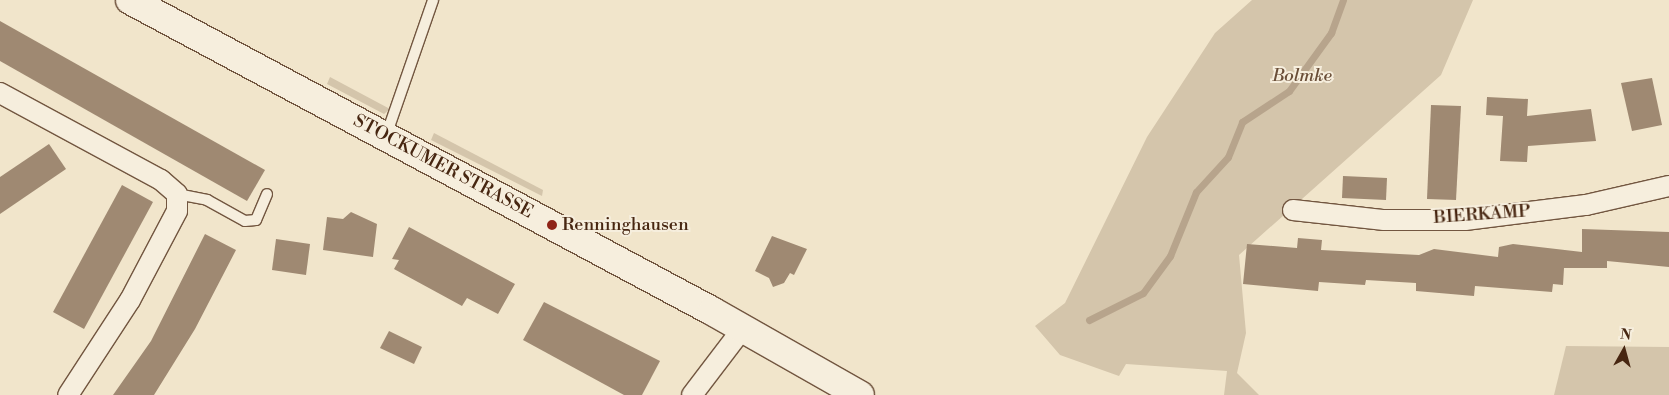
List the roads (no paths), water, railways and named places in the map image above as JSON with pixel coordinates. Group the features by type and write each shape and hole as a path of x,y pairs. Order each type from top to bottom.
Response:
{"main road":[{"name":"STOCKUMER STRASSE","path":"130,0 743,328 860,395"}],"street":[{"path":"0,94 161,180 177,194 177,211 130,300 68,395"},
{"name":"BIERKAMP","path":"1292,210 1384,220 1464,220 1586,205 1669,186"},
{"path":"692,395 743,328"}],"lane":[{"path":"386,137 432,0"},
{"path":"177,194 207,200 245,221 256,220 267,194"}],"waterway":[{"path":"1089,320 1143,293 1170,256 1196,192 1228,157 1242,122 1289,91 1331,33 1343,0"}],"place":[{"name":"Renninghausen","path":"552,225"}],"park label":[{"name":"Bolmke","path":"1302,76"}]}
